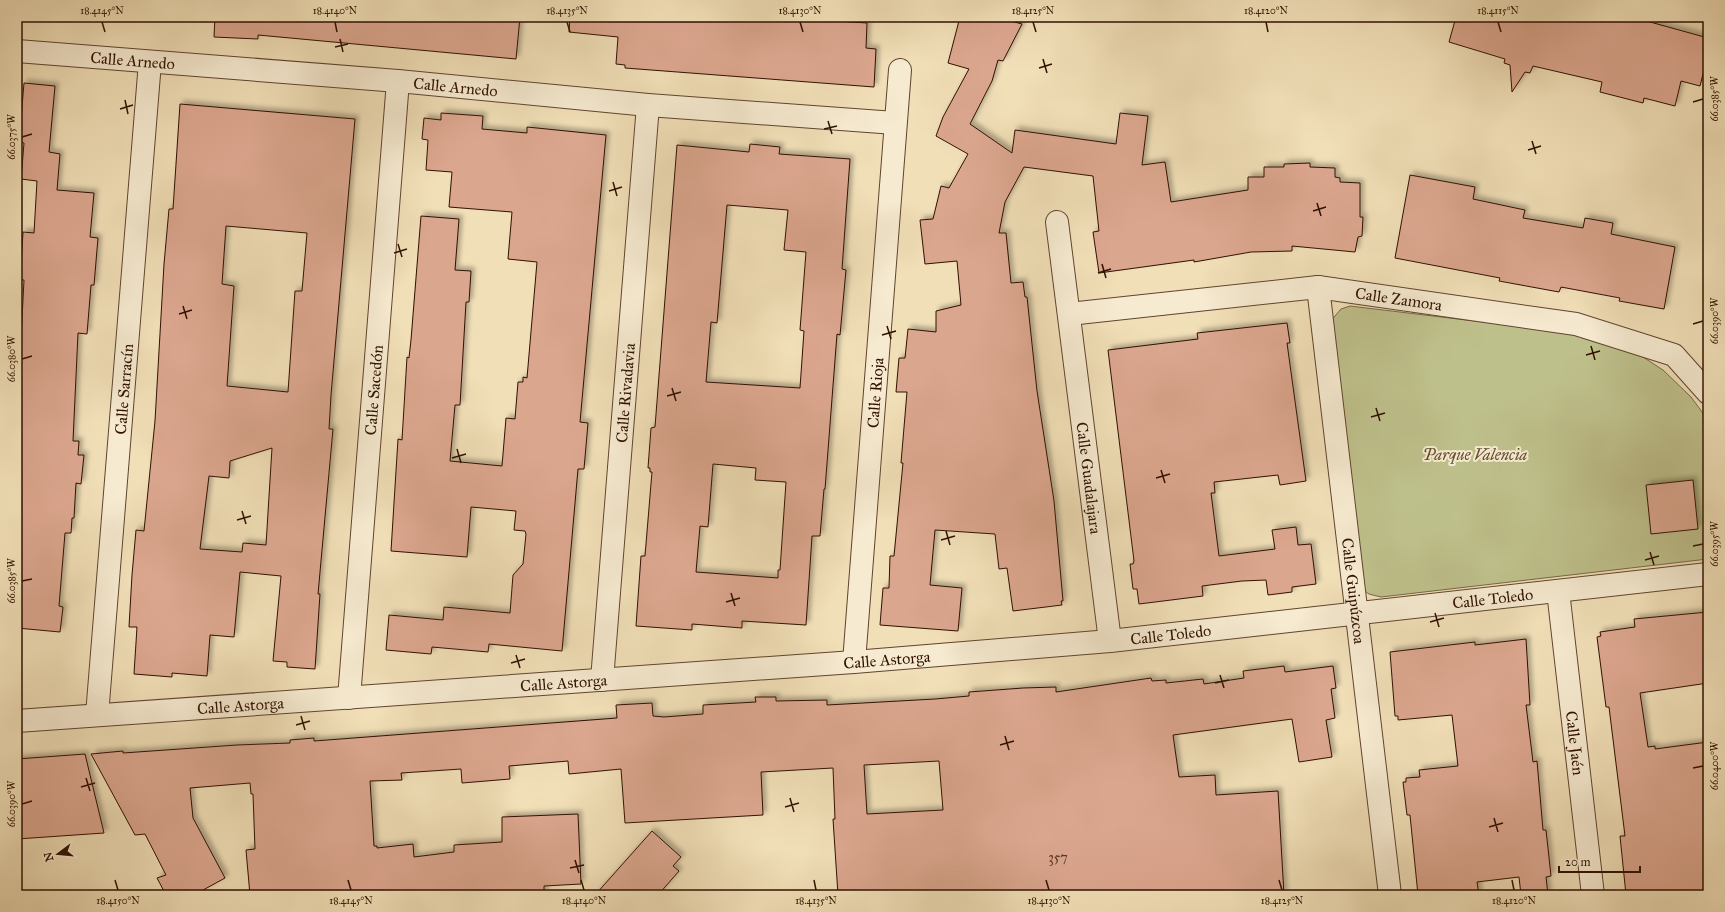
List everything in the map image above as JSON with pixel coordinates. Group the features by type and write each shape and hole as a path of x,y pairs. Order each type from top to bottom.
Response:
{"street":[{"name":"Calle Arnedo","path":"17,51 398,81 648,105 895,123"},
{"name":"Calle Sarracín","path":"97,715 150,62"},
{"name":"Calle Rioja","path":"854,662 900,70"},
{"name":"Calle Sacedón","path":"349,698 398,81"},
{"name":"Calle Rivadavia","path":"602,680 648,105"},
{"name":"Calle Guadalajara","path":"1057,222 1110,641"},
{"name":"Calle Zamora","path":"1069,314 1318,287 1576,324 1674,355 1708,393"},
{"name":"Calle Guipúzcoa","path":"1318,287 1390,895"},
{"name":"Calle Toledo","path":"1110,641 1358,615 1708,574"},
{"name":"Calle Jaén","path":"1558,592 1592,895"},
{"name":"Calle Astorga","path":"17,721 854,662 1110,641"}],"green space":[{"name":"Parque Valencia","path":"1350,306 1582,334 1643,357 1663,370 1691,397 1708,420 1708,559 1381,597 1369,594 1362,589 1329,323 1341,309"}],"building":[{"path":"215,17 520,17 516,59 258,35 258,39 214,37"},
{"path":"570,17 822,17 822,20 867,23 866,48 876,49 874,87 625,68 625,65 616,64 618,37 569,32"},
{"path":"960,17 996,17 1022,24 1003,61 998,60 992,81 970,124 1012,153 1015,130 1116,144 1120,113 1148,116 1142,165 1165,162 1171,202 1248,190 1248,177 1264,177 1264,167 1284,167 1284,164 1310,163 1310,167 1335,168 1335,177 1340,178 1340,182 1360,183 1360,217 1363,217 1362,236 1358,237 1355,252 1292,246 1292,251 1251,252 1194,262 1194,260 1099,273 1093,232 1099,231 1093,176 1024,167 1005,202 999,233 1006,233 1011,283 1023,282 1025,297 1027,297 1037,391 1054,501 1063,601 1061,601 1062,605 1013,611 1007,568 999,569 995,534 935,530 930,585 962,588 958,631 880,625 883,588 889,588 890,556 894,556 903,463 901,463 907,392 896,392 899,358 905,358 908,329 936,332 936,311 961,305 957,261 925,264 920,220 933,219 941,186 949,188 968,154 936,136 943,117 969,69 948,63"},
{"path":"1456,17 1632,17 1708,38 1708,54 1700,86 1681,81 1675,106 1644,98 1643,103 1600,92 1602,82 1533,66 1530,73 1525,72 1512,92 1510,65 1504,63 1505,59 1449,42"},
{"path":"24,83 55,86 49,152 60,154 57,190 94,193 90,237 98,238 94,285 91,285 87,334 78,333 73,441 79,441 78,455 84,455 81,484 76,483 74,518 72,518 71,533 65,533 59,606 63,607 60,632 17,628 17,378 19,378 24,280 20,280 23,232 34,233 37,181 21,179 24,143 19,142"},
{"path":"180,104 355,119 331,395 329,429 333,429 318,594 320,594 315,669 287,667 287,662 273,661 281,576 240,572 234,637 210,635 207,676 172,673 172,677 134,674 137,627 129,627 132,575 136,530 144,531 155,421 164,264 169,209 173,209","holes":["226,226 307,233 302,291 295,291 288,392 227,386 234,286 222,284","272,448 266,545 243,543 242,552 200,549 209,476 229,478 230,461"]},
{"path":"441,113 483,116 482,129 527,133 527,127 606,135 580,422 588,423 584,469 578,469 562,651 489,644 488,652 432,647 431,654 386,650 389,615 443,620 444,607 510,613 513,575 523,564 526,534 525,531 514,530 516,511 471,507 467,557 391,551 398,439 402,440 407,357 409,358 411,340 421,216 459,219 455,270 471,271 469,302 466,302 460,405 455,405 450,461 502,466 506,418 515,419 518,382 523,382 523,377 527,378 537,262 508,259 512,212 449,207 452,172 426,170 428,140 422,139 424,118 441,120"},
{"path":"750,144 780,147 779,154 850,159 842,269 846,270 840,335 837,334 820,536 812,536 806,625 742,621 742,628 692,624 692,630 636,626 641,556 645,556 652,472 650,472 650,468 648,468 651,428 655,427 677,145 749,152","holes":["727,205 788,210 784,250 806,252 800,330 804,331 800,388 706,382 711,322 717,323","713,464 756,468 755,480 786,482 780,570 778,570 778,578 696,572 700,526 708,527"]},
{"path":"1410,175 1475,187 1473,199 1525,210 1523,218 1583,228 1585,218 1613,223 1611,234 1675,247 1664,309 1619,301 1620,298 1561,287 1559,292 1499,281 1500,278 1395,258"},
{"path":"1287,323 1290,343 1287,343 1306,481 1280,485 1278,475 1214,482 1215,493 1211,493 1219,556 1275,549 1272,530 1296,527 1298,545 1311,544 1316,584 1292,587 1292,592 1268,595 1266,580 1242,581 1202,586 1203,596 1139,604 1137,589 1133,589 1130,564 1133,564 1134,561 1108,350 1198,339 1197,333"},
{"path":"1693,480 1698,529 1651,534 1646,485"},
{"path":"1708,612 1708,683 1640,693 1648,747 1655,746 1655,749 1708,742 1708,895 1626,895 1620,836 1625,836 1609,707 1606,707 1597,637 1601,636 1600,632 1635,627 1634,619"},
{"path":"1526,639 1530,705 1526,705 1533,762 1537,761 1543,830 1546,830 1551,876 1546,877 1548,895 1521,895 1519,877 1477,882 1479,895 1418,895 1410,815 1407,815 1403,782 1406,782 1406,778 1420,777 1419,770 1458,766 1452,715 1398,720 1398,716 1395,716 1390,652 1475,642 1475,645"},
{"path":"1284,666 1285,672 1333,666 1336,688 1331,689 1335,718 1326,720 1332,757 1299,762 1292,719 1173,735 1179,777 1215,775 1216,795 1278,791 1284,895 838,895 833,819 835,819 833,768 761,772 763,815 625,823 621,769 569,774 568,761 509,766 510,779 462,783 461,769 401,773 402,780 370,781 374,846 377,846 377,848 413,844 414,857 454,852 454,845 502,842 502,817 578,814 581,884 544,886 544,895 250,895 246,850 255,849 253,794 251,794 250,783 190,788 193,818 225,878 194,895 166,895 157,878 166,875 145,834 135,835 91,754 123,751 123,753 290,743 290,740 314,738 314,741 617,718 616,705 652,703 653,716 664,717 703,714 703,705 756,702 755,697 776,697 776,701 827,700 827,705 935,699 969,696 969,692 1023,688 1056,687 1056,692 1151,678 1152,681 1166,680 1166,683 1203,679 1204,684 1244,678 1243,671","holes":["939,761 943,810 867,814 864,765"]},
{"path":"85,754 104,833 17,839 17,759"},
{"path":"652,831 681,857 673,866 679,871 658,895 595,895"}]}
